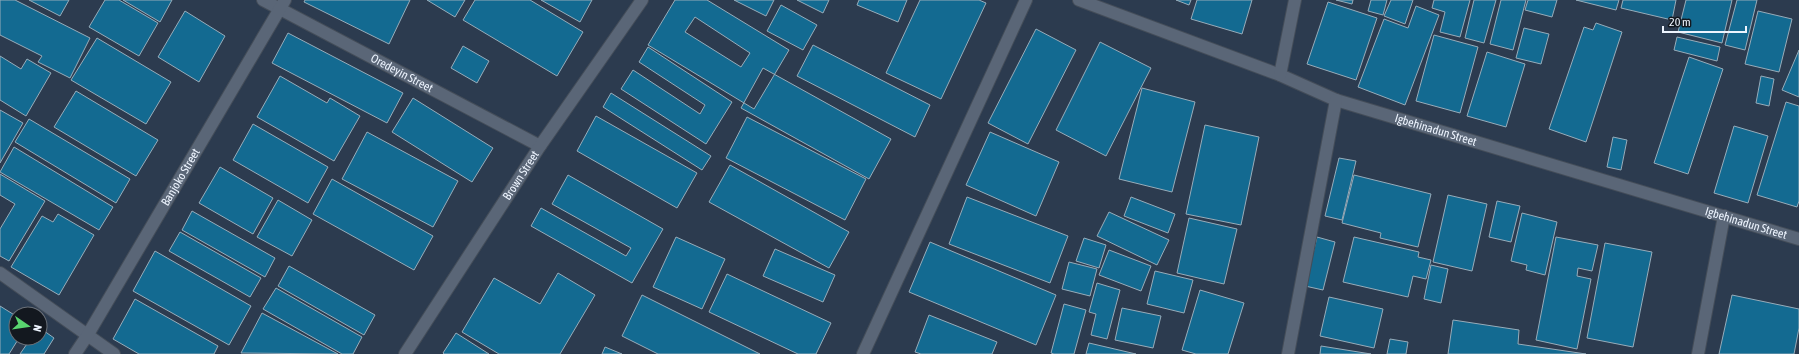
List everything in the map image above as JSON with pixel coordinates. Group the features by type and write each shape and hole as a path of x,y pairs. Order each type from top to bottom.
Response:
{"street":[{"name":"Oredeyin Street","path":"263,0 283,4 540,146"},
{"name":"Brown Street","path":"405,354 540,146 642,0"},
{"path":"863,354 1026,0"},
{"name":"Igbehinadun Street","path":"1079,0 1280,75 1336,100 1799,239"},
{"path":"1280,75 1295,0"},
{"name":"Banjoko Street","path":"75,354 283,4"},
{"path":"1288,354 1336,100"},
{"path":"1698,354 1724,216"},
{"path":"0,273 114,354"}],"shaded area":[{"path":"0,0 1799,0 1799,354 0,354"}],"building":[{"path":"0,0 15,0 90,38 70,78 38,62 42,56 0,35"},
{"path":"29,0 69,0 60,16"},
{"path":"105,0 119,0 158,23 139,56 89,27"},
{"path":"123,0 172,0 160,22"},
{"path":"305,0 410,0 389,44 304,2"},
{"path":"427,0 465,0 455,17"},
{"path":"475,0 530,0 583,32 557,76 463,20"},
{"path":"541,0 592,0 580,22"},
{"path":"675,0 707,0 789,50 754,109 648,45","holes":["695,17 750,53 741,67 685,32"]},
{"path":"734,0 774,0 766,16"},
{"path":"797,0 829,0 823,13"},
{"path":"859,0 907,0 898,22 857,5"},
{"path":"920,0 979,0 986,3 941,99 886,73"},
{"path":"1176,0 1191,0 1189,5"},
{"path":"1197,0 1252,0 1242,34 1191,19"},
{"path":"1336,0 1353,0 1352,4"},
{"path":"1371,0 1387,0 1383,15 1368,11"},
{"path":"1391,0 1413,0 1405,24 1384,16"},
{"path":"1434,0 1470,0 1460,37 1440,32 1445,12 1432,8"},
{"path":"1474,0 1496,0 1484,43 1465,38"},
{"path":"1501,0 1526,0 1513,50 1490,44"},
{"path":"1528,0 1557,0 1552,17 1525,10"},
{"path":"1576,0 1619,0 1616,10"},
{"path":"1623,0 1676,0 1672,20 1621,8"},
{"path":"1686,0 1732,0 1722,43 1678,32"},
{"path":"1737,0 1757,0 1745,50 1725,45"},
{"path":"1328,2 1377,18 1356,80 1307,64"},
{"path":"781,5 817,25 803,50 767,31"},
{"path":"1416,6 1439,15 1405,105 1358,87 1384,19 1408,28"},
{"path":"185,11 225,36 199,82 158,57"},
{"path":"1758,11 1792,19 1779,72 1745,64"},
{"path":"1596,23 1622,32 1586,142 1549,129 1584,27 1593,30"},
{"path":"1524,28 1549,34 1541,64 1516,58"},
{"path":"1036,29 1076,50 1028,144 988,123"},
{"path":"288,33 403,93 387,123 272,63"},
{"path":"1434,35 1478,47 1460,113 1416,101"},
{"path":"1677,37 1720,47 1717,61 1674,50"},
{"path":"97,38 171,82 146,124 71,80"},
{"path":"1100,42 1151,68 1106,156 1056,130"},
{"path":"813,45 930,105 915,137 797,76"},
{"path":"463,46 489,61 477,83 451,68"},
{"path":"648,47 732,102 706,144 621,89 633,70 700,114 705,105 639,62"},
{"path":"1799,50 1799,97 1782,90"},
{"path":"1487,52 1525,64 1506,127 1467,116"},
{"path":"0,56 21,69 27,59 51,73 26,116 0,100"},
{"path":"1689,57 1723,69 1688,174 1654,163"},
{"path":"763,68 891,139 869,179 741,108"},
{"path":"280,76 327,103 330,98 360,116 334,161 257,117"},
{"path":"1761,76 1774,79 1769,106 1756,103"},
{"path":"1142,88 1195,102 1172,192 1119,179"},
{"path":"76,91 158,140 136,176 54,127"},
{"path":"611,93 711,156 702,170 603,107"},
{"path":"413,98 493,148 472,182 392,132"},
{"path":"1786,102 1799,106 1799,201 1797,207 1757,195"},
{"path":"0,110 23,123 0,163"},
{"path":"596,116 697,173 677,208 577,151"},
{"path":"747,117 866,179 845,220 726,158"},
{"path":"29,119 130,179 116,203 15,142"},
{"path":"253,124 328,167 308,203 233,160"},
{"path":"1205,125 1259,137 1241,225 1186,214"},
{"path":"1734,126 1768,136 1748,203 1714,193"},
{"path":"367,132 458,181 433,227 342,179"},
{"path":"990,132 1059,162 1036,216 966,185"},
{"path":"1613,137 1627,140 1621,170 1607,167"},
{"path":"14,147 113,207 99,230 0,172"},
{"path":"1339,158 1356,161 1342,220 1325,216"},
{"path":"730,165 849,232 829,268 709,202"},
{"path":"220,167 273,198 253,234 199,203"},
{"path":"0,174 45,201 9,261 0,256 0,229 15,204 0,195"},
{"path":"568,175 663,229 632,283 531,226 541,208 626,256 631,248 552,204"},
{"path":"1354,175 1431,194 1418,247 1380,238 1381,233 1342,223"},
{"path":"332,179 433,236 414,270 313,214"},
{"path":"1448,195 1487,204 1472,271 1433,262"},
{"path":"967,197 1068,236 1050,283 949,244"},
{"path":"1131,197 1175,214 1168,233 1124,216"},
{"path":"278,200 312,220 292,256 257,237"},
{"path":"1497,201 1520,206 1511,242 1489,237"},
{"path":"192,211 275,258 265,277 182,230"},
{"path":"1109,212 1169,240 1157,265 1097,236"},
{"path":"1522,213 1557,222 1545,275 1526,270 1527,265 1511,261"},
{"path":"58,214 94,235 59,295 11,267 42,216 53,222"},
{"path":"1189,218 1237,229 1224,284 1177,273"},
{"path":"180,232 261,278 250,297 169,251"},
{"path":"676,237 725,259 702,309 653,287"},
{"path":"1317,237 1335,242 1323,290 1305,286"},
{"path":"1354,237 1419,252 1418,257 1431,260 1426,279 1413,276 1408,297 1343,282"},
{"path":"1556,237 1598,245 1592,271 1578,268 1577,276 1591,279 1577,349 1536,340"},
{"path":"1084,238 1106,245 1099,268 1076,261"},
{"path":"930,242 1056,295 1036,345 909,292"},
{"path":"1605,243 1652,252 1633,347 1587,338"},
{"path":"775,249 835,275 823,302 763,276"},
{"path":"1109,250 1151,266 1141,291 1099,275"},
{"path":"155,251 251,306 229,345 133,291"},
{"path":"1069,262 1097,269 1090,296 1062,289"},
{"path":"1431,265 1448,269 1441,303 1424,299"},
{"path":"289,266 375,315 364,335 278,286"},
{"path":"1155,271 1193,280 1184,313 1147,304"},
{"path":"558,273 595,295 560,354 499,354 462,332 494,278 540,304"},
{"path":"727,274 831,323 816,354 798,354 709,312"},
{"path":"1097,283 1120,290 1107,339 1091,335 1096,314 1089,312"},
{"path":"276,288 362,337 353,354 342,354 263,309"},
{"path":"1200,290 1244,303 1228,354 1196,354 1182,350"},
{"path":"642,295 760,354 658,354 622,336"},
{"path":"1732,295 1799,309 1799,328 1794,354 1719,354"},
{"path":"1329,297 1383,309 1374,348 1320,336"},
{"path":"135,299 218,346 214,354 139,354 113,339"},
{"path":"1064,304 1086,310 1074,354 1054,354 1051,353"},
{"path":"0,306 8,311 8,346 14,346 9,354 0,354"},
{"path":"1122,308 1161,316 1153,348 1115,340"},
{"path":"262,313 338,354 241,353"},
{"path":"929,315 997,342 992,354 921,354 915,352"},
{"path":"1453,320 1519,330 1518,344 1586,354 1448,354"},
{"path":"456,333 489,354 444,354 443,353"},
{"path":"48,334 54,338 44,354 20,354 26,346 48,346"},
{"path":"1390,339 1408,342 1406,354 1387,354"},
{"path":"1089,343 1136,354 1086,354"},
{"path":"1321,346 1371,354 1320,354"},
{"path":"605,347 622,354 602,354"}]}
